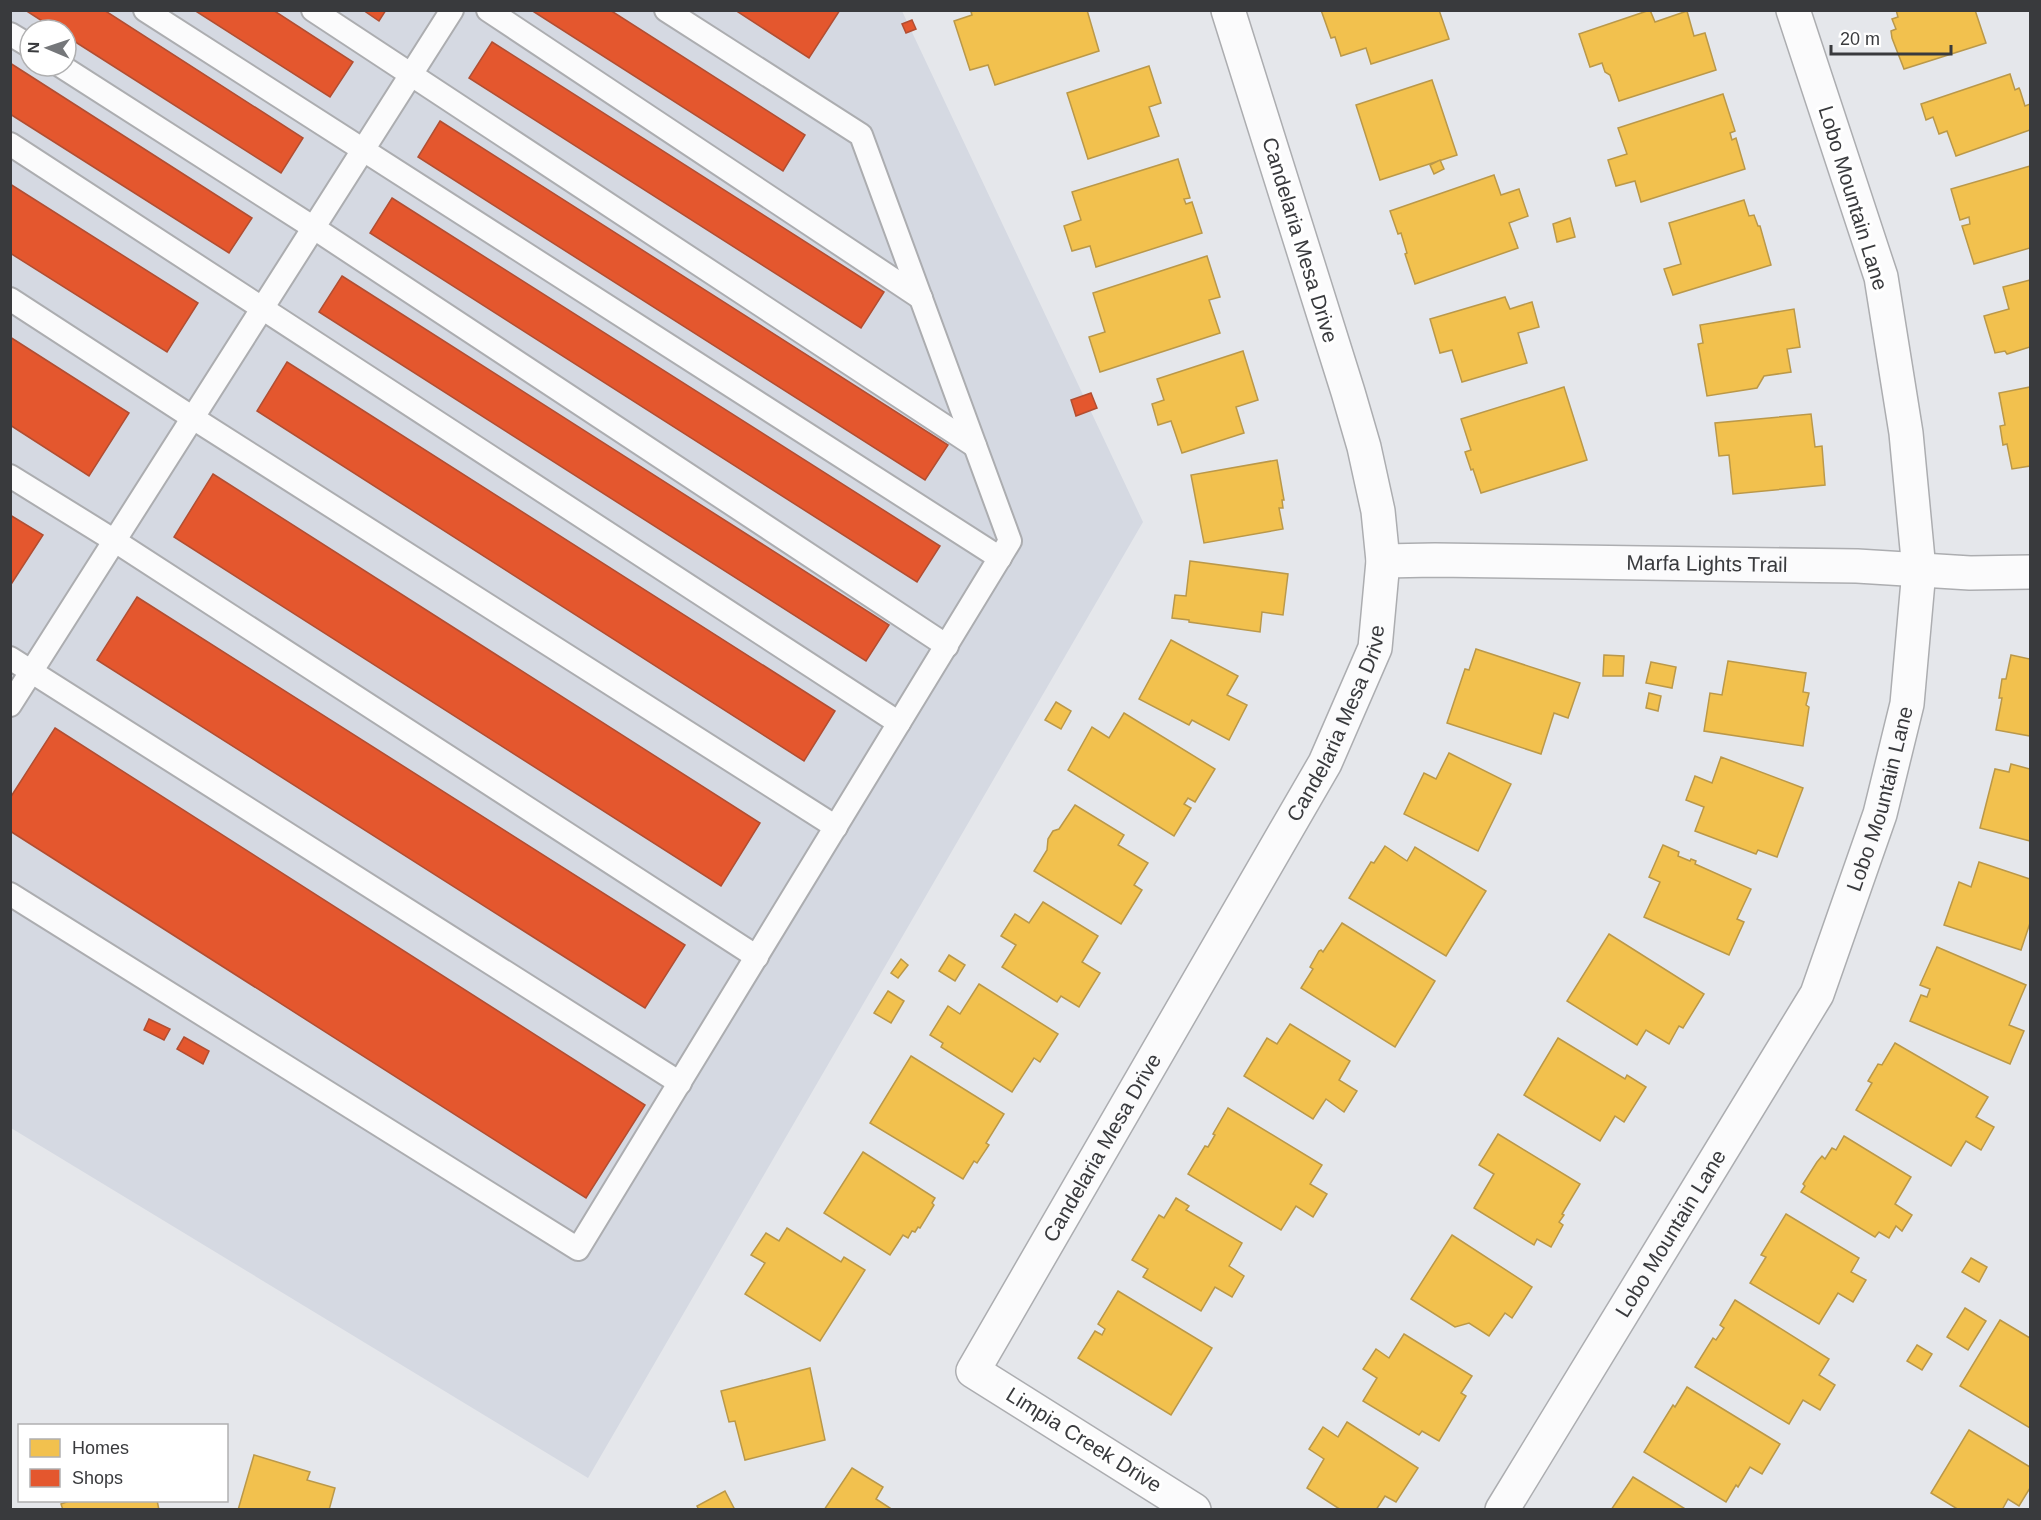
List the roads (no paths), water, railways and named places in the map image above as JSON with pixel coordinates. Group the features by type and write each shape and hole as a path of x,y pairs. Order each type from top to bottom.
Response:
{"street":[{"name":"Candelaria Mesa Drive","path":"973,1371 1324,763 1375,648 1383,561 1378,511 1361,436 1228,10"},
{"name":"Lobo Mountain Lane","path":"1502,1509 1817,994 1880,814 1907,704 1919,570 1906,433 1881,277 1793,10"},
{"name":"Marfa Lights Trail","path":"1383,561 1857,566 1970,573 2031,572"},
{"name":"Limpia Creek Drive","path":"973,1371 1194,1509"}],"lane":[{"path":"145,10 1000,558"},
{"path":"314,10 975,446"},
{"path":"10,705 452,10"},
{"path":"488,10 921,298"},
{"path":"10,894 578,1250 1010,541 861,135 666,10"},
{"path":"78,77 314,228 947,646"},
{"path":"10,144 899,723"},
{"path":"10,299 836,827"},
{"path":"10,476 115,541 757,957"},
{"path":"10,658 680,1083"}]}
